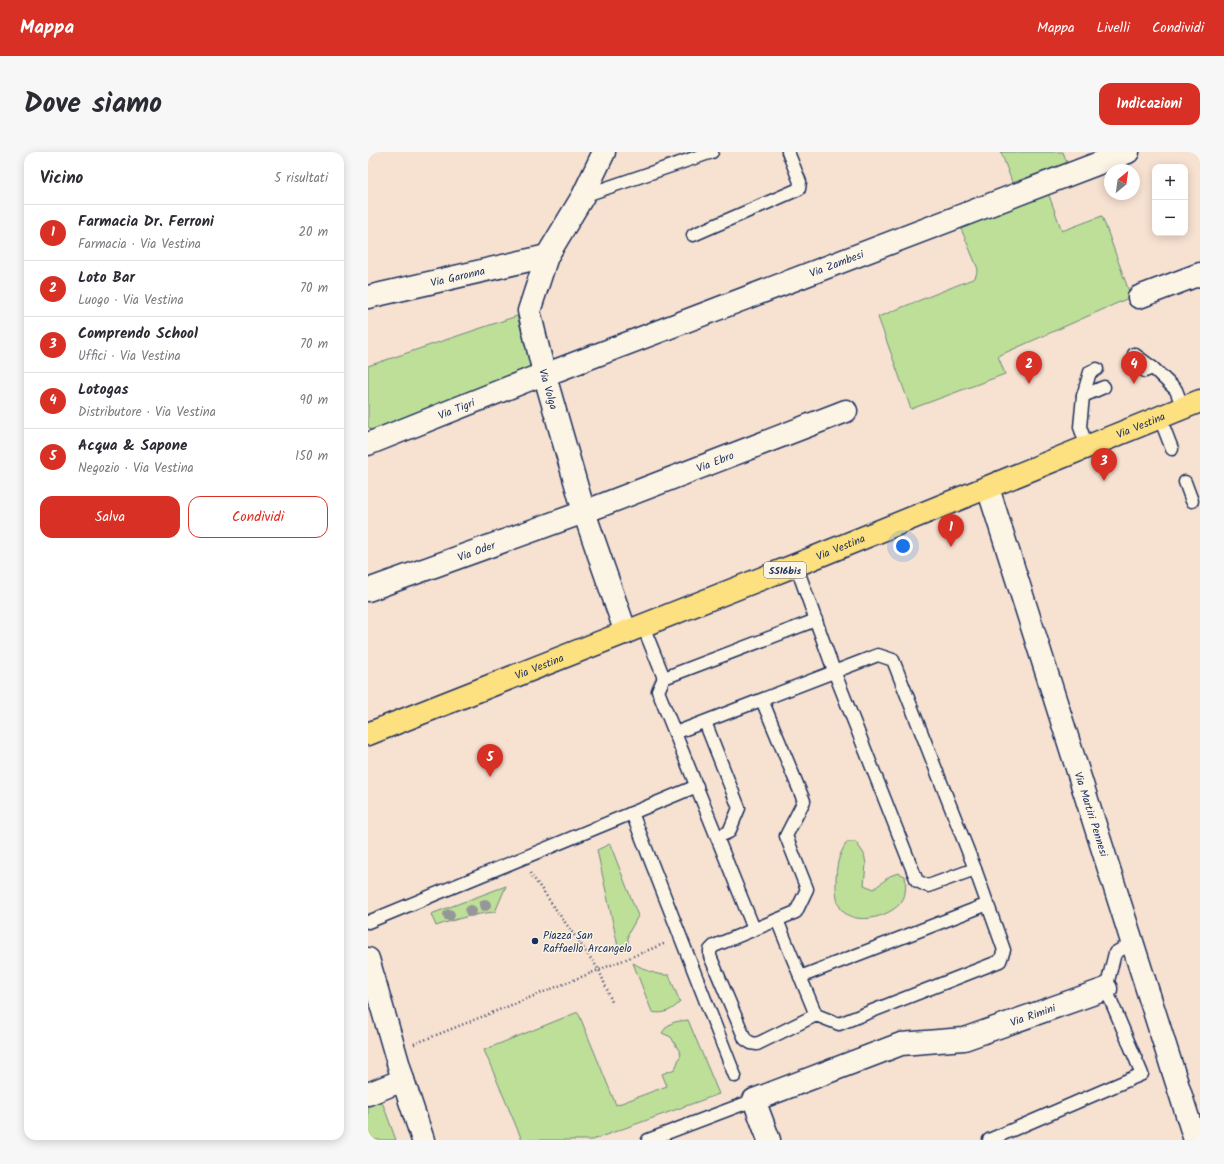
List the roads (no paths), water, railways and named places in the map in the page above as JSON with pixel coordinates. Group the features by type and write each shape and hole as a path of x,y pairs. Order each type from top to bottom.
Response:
{"main road":[{"name":"Via Vestina","path":"368,734 634,630 1087,448 1192,404"}],"street":[{"name":"Via Volga","path":"604,152 583,196 547,256 529,311 544,373 584,512 634,630"},
{"name":"Via Zambesi","path":"544,373 555,371 1128,152"},
{"name":"Via Garonna","path":"368,297 547,256"},
{"path":"1139,297 1200,274"},
{"name":"Via Tigri","path":"368,444 544,373"},
{"name":"Via Ebro","path":"584,512 846,411"},
{"name":"Via Martiri Pennesi","path":"988,488 1195,1140"},
{"name":"Via Oder","path":"368,590 584,512"},
{"path":"368,959 403,1080 423,1140"},
{"name":"Via Rimini","path":"754,1100 901,1044 964,1039 1106,989"},
{"path":"368,1094 403,1080"},
{"path":"754,1100 769,1140"}],"lane":[{"path":"583,196 712,152"},
{"path":"693,235 799,189 800,182 788,152"},
{"path":"1134,354 1149,369 1192,404"},
{"path":"1087,448 1080,427 1083,396 1090,372 1097,369"},
{"path":"1083,396 1104,388"},
{"path":"1160,418 1172,449"},
{"path":"1185,482 1192,501"},
{"path":"796,565 834,671 917,881 928,886 975,869"},
{"path":"754,929 658,691 664,678 816,620"},
{"path":"634,630 664,678"},
{"path":"675,733 878,655 893,660 975,869 1004,950 1000,961 839,1024 816,1015 777,920"},
{"path":"762,700 804,801 786,836 807,889 796,912 714,946 711,948 709,953 745,1039 751,1043 757,1044 816,1015"},
{"path":"705,722 739,808 729,832 717,837"},
{"path":"368,922 697,786"},
{"path":"632,813 735,1076"},
{"path":"800,977 988,904"},
{"path":"989,1140 1142,1074 1106,989 1114,953 1132,943"},
{"path":"648,1140 754,1100"}],"place":[{"name":"Loto Bar","path":"1029,384"},
{"name":"Lotogas","path":"1134,384"},
{"name":"Comprendo School","path":"1104,481"},
{"name":"Farmacia Dr. Ferroni","path":"951,547"},
{"name":"Acqua & Sapone","path":"490,777"},
{"name":"Piazza San Raffaello Arcangelo","path":"535,941"}]}
